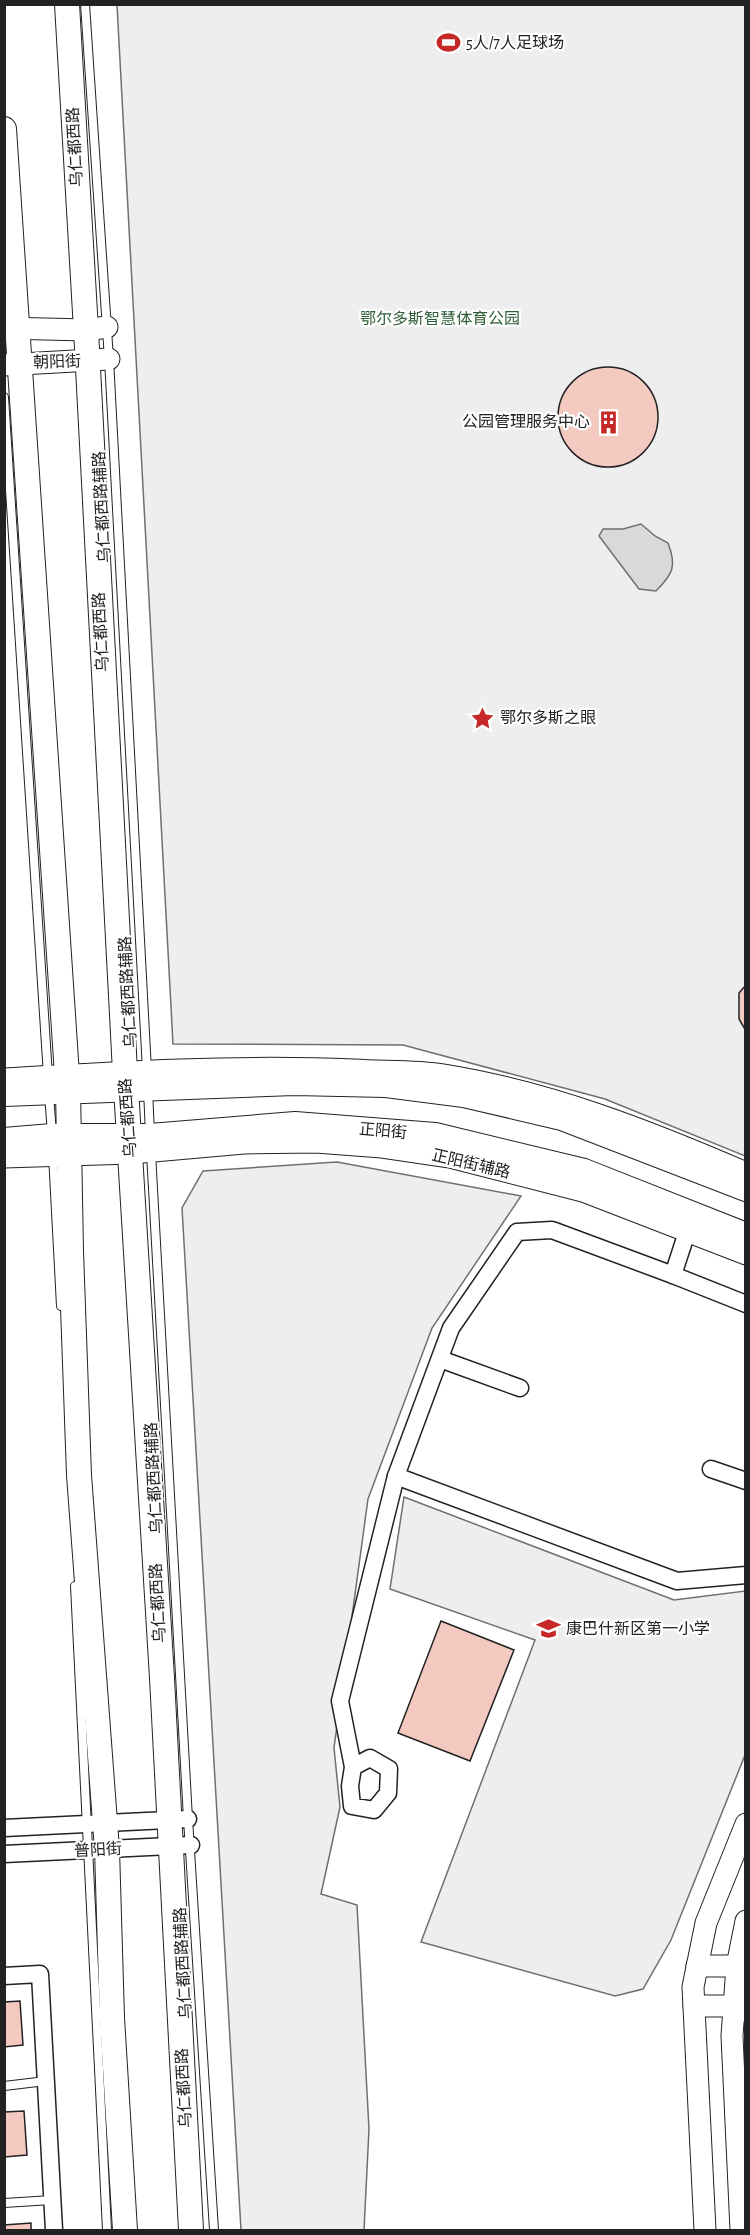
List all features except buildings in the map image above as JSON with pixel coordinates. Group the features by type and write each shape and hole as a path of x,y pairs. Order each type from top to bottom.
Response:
{"main road":[{"name":"乌仁都西路","path":"67,4 97,328 136,1081 181,1845 191,2230"},
{"path":"4,129 12,364 58,1083 96,1822 112,2018 125,2230"},
{"path":"4,1094 58,1083 136,1081 386,1085 464,1095 562,1118 746,1189"},
{"name":"正阳街","path":"4,1140 61,1145 140,1144 295,1124 435,1135 584,1171 746,1235"}],"street":[{"name":"朝阳街","path":"12,328 97,328"},
{"name":"朝阳街","path":"12,364 98,360"},
{"path":"136,1081 286,1067 443,1075 559,1101 674,1142 746,1173"},
{"path":"4,1079 58,1083"},
{"name":"正阳街辅路","path":"140,1144 316,1142 382,1147 450,1157 583,1191 746,1254"},
{"path":"4,1157 61,1145"},
{"path":"353,1767 340,1701 396,1476 452,1328 517,1232 552,1230 746,1304"},
{"path":"673,1275 687,1232"},
{"path":"440,1359 520,1388"},
{"path":"711,1469 746,1481"},
{"path":"396,1476 677,1581 746,1575"},
{"name":"普阳街","path":"4,1828 179,1819"},
{"path":"705,2230 693,1987 706,1923 746,1824"},
{"name":"普阳街","path":"4,1854 181,1845"},
{"path":"741,2230 732,2036 740,2008 746,1921"},
{"path":"697,1966 741,1968"},
{"path":"4,1976 40,1974 54,2230"},
{"path":"694,2006 740,2008"}],"lane":[{"path":"85,4 97,328"},
{"path":"4,397 58,1083"},
{"path":"61,1145 62,1322"},
{"path":"68,1441 71,1500"},
{"path":"75,1572 96,1822"},
{"name":"乌仁都西路辅路","path":"181,1845 214,2230"},
{"path":"98,1850 107,2230"},
{"path":"4,2086 46,2081"},
{"path":"4,2203 52,2200"}],"green space":[{"name":"鄂尔多斯智慧体育公园","path":"117,5 745,5 745,1156 605,1099 403,1045 173,1044"},
{"path":"337,1162 521,1196 432,1328 368,1499 334,1748 340,1807 321,1894 357,1905 369,2129 364,2230 241,2230 182,1208 203,1171"},
{"path":"404,1497 674,1600 745,1591 745,1755 671,1940 643,1989 615,1996 421,1942 535,1640 390,1589"}],"shaded area":[{"path":"641,524 668,543 672,558 670,574 656,591 639,589 599,536 603,529 623,529"}],"place":[{"name":"5人/7人足球场","path":"448,43"},
{"name":"公园管理服务中心","path":"608,422"},
{"name":"鄂尔多斯之眼","path":"482,718"},
{"name":"康巴什新区第一小学","path":"548,1629"}]}
